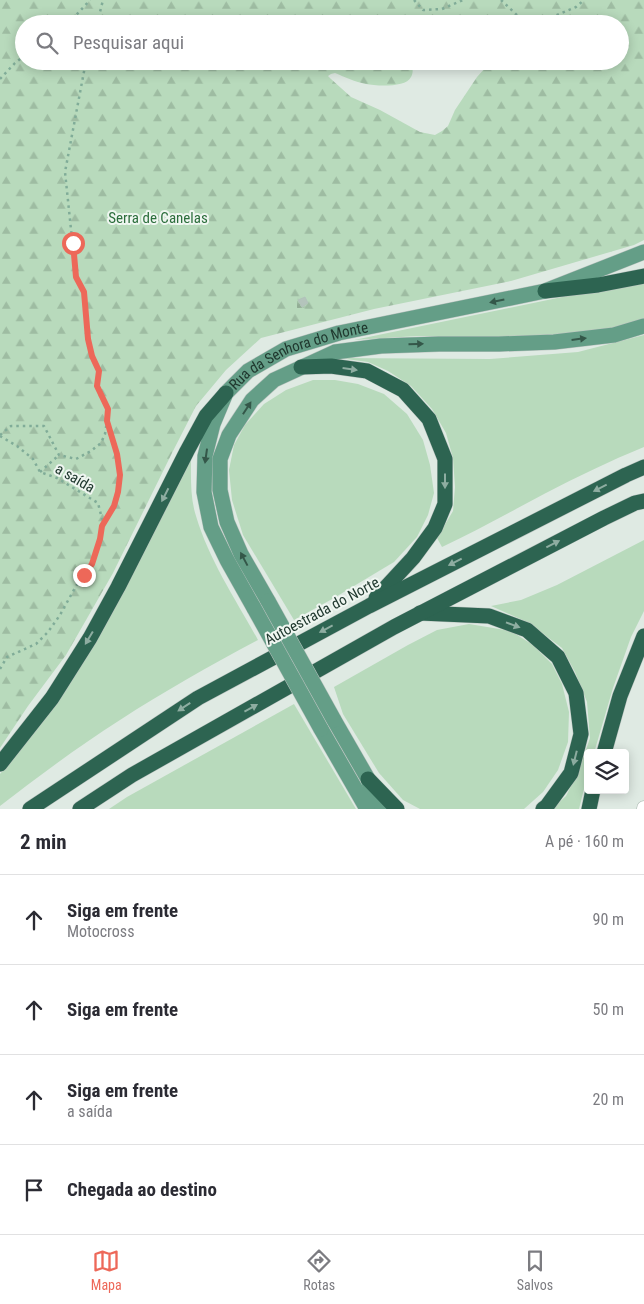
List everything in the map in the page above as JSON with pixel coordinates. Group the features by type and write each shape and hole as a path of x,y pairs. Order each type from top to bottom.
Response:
{"highway":[{"path":"545,291 598,285 644,276"},
{"path":"301,367 330,366 366,371 403,390 429,419 445,459 445,504 435,528 413,558 369,606"},
{"path":"0,764 52,698 90,638 206,416 226,393"},
{"name":"Autoestrada do Norte","path":"30,809 198,698 369,606 644,467"},
{"path":"80,809 132,775 418,613 641,501"},
{"path":"418,613 489,616 527,630 558,657 576,693 581,734 571,773 543,809"},
{"path":"605,749 620,696 644,636"},
{"path":"368,779 397,809"},
{"path":"589,809 592,794"}],"main road":[{"name":"Rua da Senhora do Monte","path":"367,809 227,560 211,527 204,492 205,456 213,424 226,393 248,371 286,349 308,341 545,291 644,252"},
{"name":"Rua da Senhora do Monte","path":"380,809 374,799 368,779 241,554 227,522 220,490 220,459 229,435 252,400 274,380 335,352 381,346 554,342 614,335 644,326"}],"path":[{"path":"76,15 90,0"},
{"path":"99,15 103,0"},
{"path":"414,0 423,10 442,9 463,0"},
{"path":"501,0 517,15"},
{"path":"557,15 576,7 584,0"},
{"path":"0,79 15,63"},
{"path":"0,435 11,426 44,426 59,455 76,459 101,444 105,434 108,409 97,386 99,371 92,356 88,339 84,292 76,277 65,172 84,70"},
{"path":"102,526 114,506 120,475 117,454 107,421"},
{"name":"a saída","path":"0,435 33,459 40,472 57,478 98,503 102,526 92,564 48,632 36,644 7,657 0,669"},
{"path":"40,472 59,455"}],"green space":[{"name":"Serra de Canelas","path":"0,0 644,0 644,240 634,245 511,281 374,309 261,338 226,370 196,406 113,573 66,655 0,748","holes":["15,15 629,15 629,70 483,70 455,110 448,126 435,135 420,132 380,110 351,97 328,76 335,73 354,81 383,86 397,85 408,81 413,70 15,70"]},
{"path":"644,280 644,320 598,334 552,337 417,336 354,340"},
{"path":"644,335 644,447 568,481 442,547 437,538 453,511 455,487 453,458 446,433 432,409 411,386 388,371 368,362 339,358 490,359 578,352"},
{"path":"313,380 335,380 358,384 384,394 407,414 423,440 430,465 434,493 428,515 417,537 394,562 294,620 243,535 232,500 229,470 234,445 245,425 264,404 286,390"},
{"path":"191,458 193,502 201,532 224,580 258,640 188,678 120,720 59,761 0,806 0,774 25,743"},
{"path":"644,540 644,611 631,637 613,688 595,749 586,749 590,738 587,702 575,672 562,648 529,623 491,606 521,600 557,585"},
{"path":"469,624 511,631 533,645 552,664 562,684 569,712 568,742 558,770 543,792 524,809 420,809 403,800 379,773 343,714 334,687 437,630"},
{"path":"294,704 356,809 109,809 127,797"},
{"path":"584,755 584,789 579,809 552,809 566,796"}],"building":[{"path":"305,297 308,303 302,307 298,300"}],"route":[{"path":"73,243 76,277 84,292 88,339 92,356 99,371 97,386 108,409 107,421 117,454 120,475 114,506 102,526 92,564 84,575"}]}
